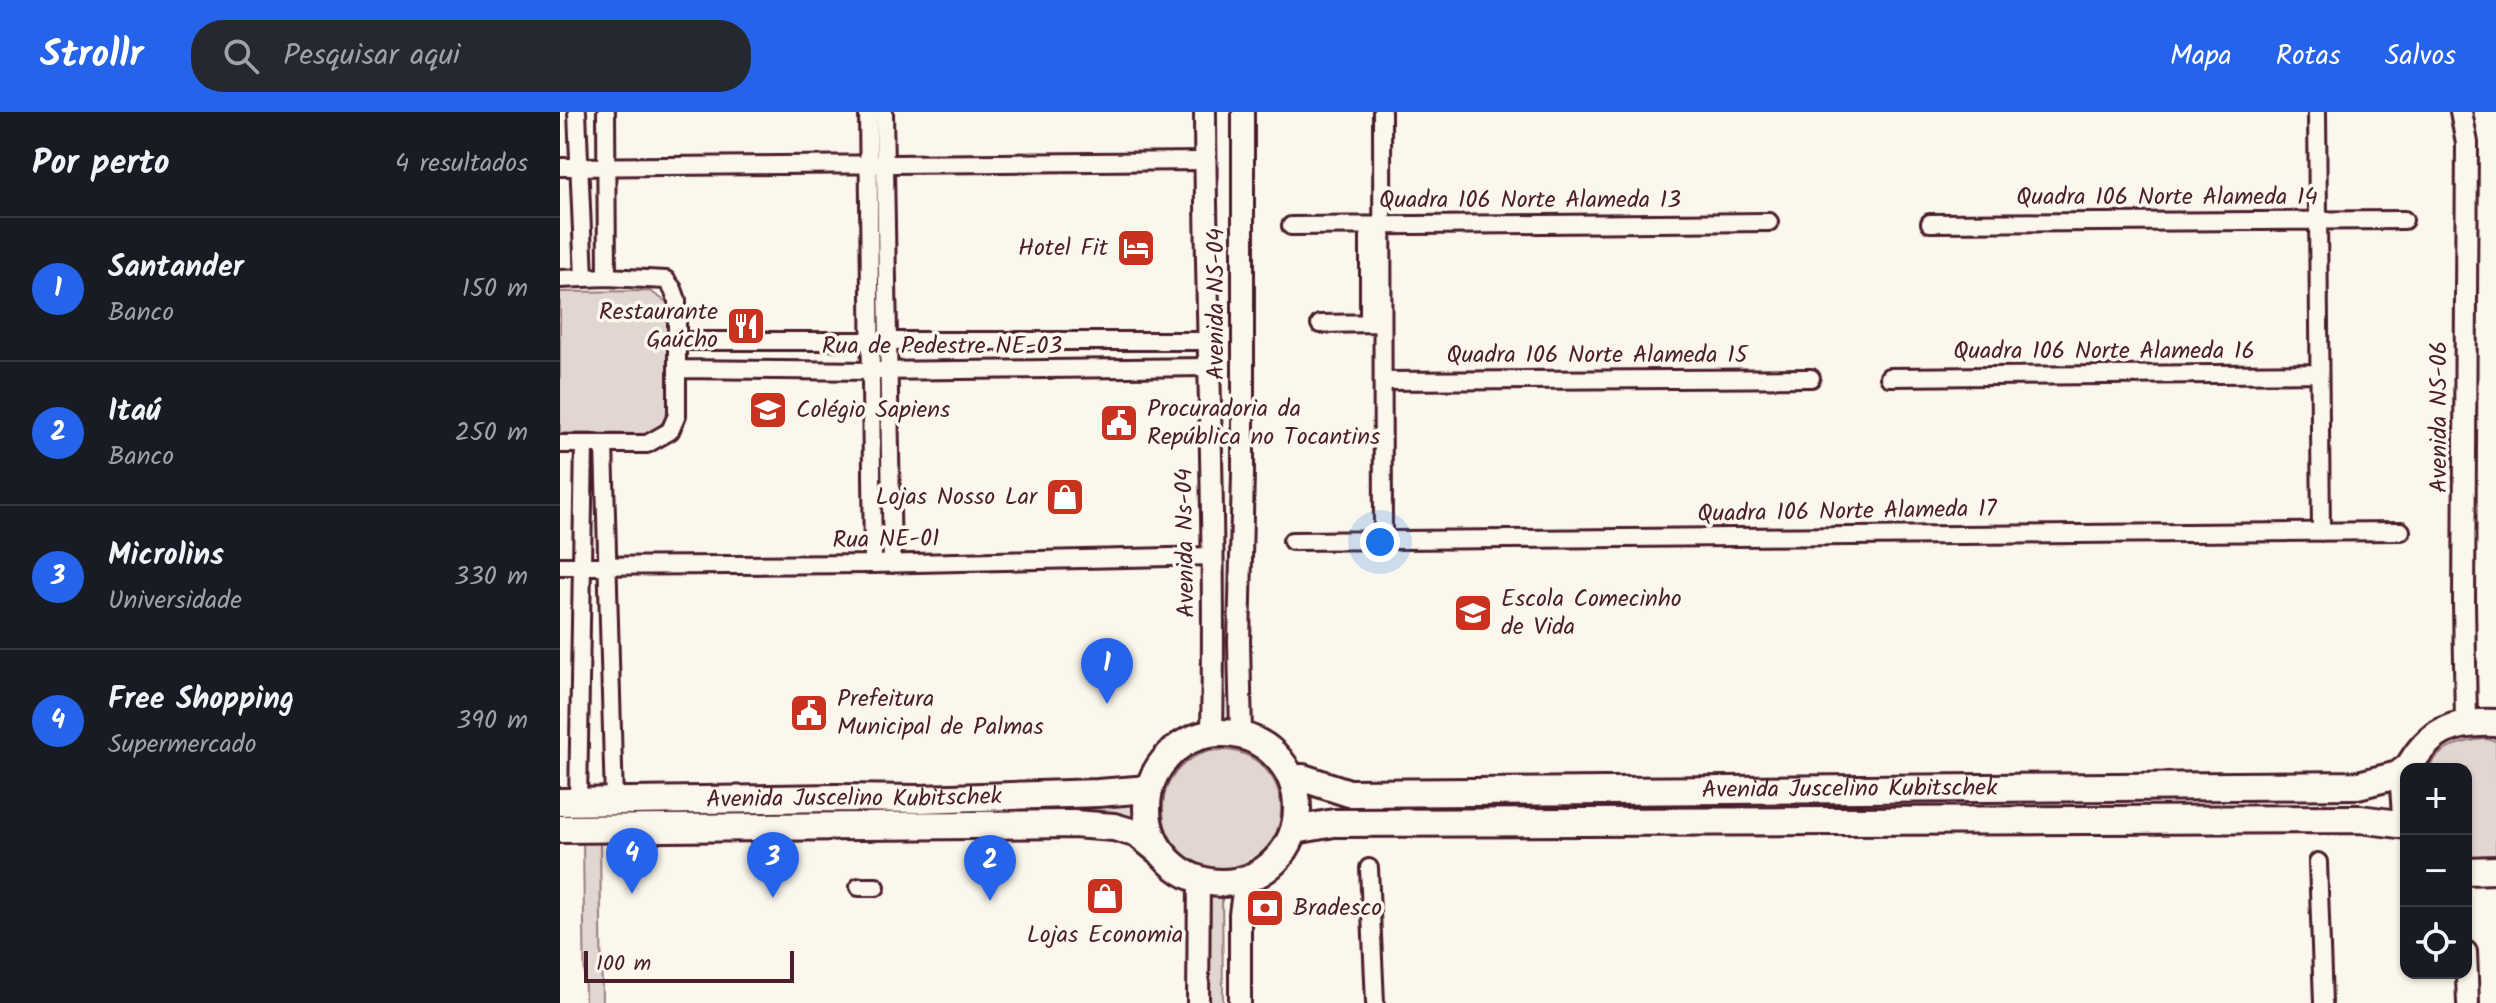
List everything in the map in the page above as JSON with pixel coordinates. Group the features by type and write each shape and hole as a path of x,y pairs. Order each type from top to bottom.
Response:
{"main road":[{"path":"2411,763 2422,746 2442,731 2466,722 2496,723"},
{"path":"560,829 1073,824 1114,827 1138,834 1186,873 1199,879 1233,882 1261,872 1276,861 1295,830 1298,813 1292,779 1278,757 1241,735 1212,733 1186,742 1165,759 1149,789 1148,821 1164,855"},
{"name":"Avenida Juscelino Kubitschek","path":"1292,779 1303,778 1349,793 2358,785 2400,773"},
{"name":"Avenida Juscelino Kubitschek","path":"569,802 920,799 1149,789"},
{"name":"Avenida Juscelino Kubitschek","path":"1295,830 1334,823 1521,822 2360,819 2400,824"},
{"path":"2472,871 2496,870"}],"street":[{"path":"577,112 584,278"},
{"path":"606,112 607,277"},
{"path":"868,112 877,163 888,342 880,371 873,564"},
{"path":"884,112 877,163 870,342 880,371 892,564"},
{"name":"Avenida Ns-04","path":"1205,112 1213,556 1212,733"},
{"name":"Avenida NS-04","path":"1241,735 1243,112"},
{"path":"1376,323 1382,225 1382,112"},
{"path":"2317,112 2321,532"},
{"name":"Avenida NS-06","path":"2461,112 2467,143 2466,722"},
{"path":"560,167 1205,161"},
{"name":"Quadra 106 Norte Alameda 14","path":"1930,223 2404,220"},
{"name":"Quadra 106 Norte Alameda 13","path":"1291,226 1769,222"},
{"path":"1369,237 1383,381 1383,541"},
{"path":"560,279 607,277 666,280 677,300 677,415 670,431 647,444 560,444"},
{"path":"1320,324 1376,323"},
{"name":"Rua de Pedestre NE-03","path":"677,341 1207,341"},
{"name":"Rua de Pedestre NE-03","path":"677,369 880,371 1208,367"},
{"name":"Quadra 106 Norte Alameda 16","path":"1889,377 2319,373"},
{"name":"Quadra 106 Norte Alameda 15","path":"1383,381 1811,378"},
{"path":"569,802 583,566 584,444"},
{"path":"604,444 614,802"},
{"name":"Quadra 106 Norte Alameda 17","path":"1292,541 2401,531"},
{"name":"Rua NE-01","path":"560,566 892,564 1213,556"},
{"path":"2318,862 2323,1003"},
{"path":"1369,868 1375,1003"},
{"path":"1198,1003 1199,879"},
{"path":"1240,1003 1240,914 1245,879"},
{"path":"2467,979 2468,1003"}],"shaded area":[{"path":"650,291 668,303 669,417 650,434 560,433 560,292"},
{"path":"2469,741 2496,741 2496,859 2472,859 2472,763 2432,763 2446,750"},
{"path":"1222,750 1255,760 1271,776 1281,809 1271,842 1255,858 1222,868 1189,858 1173,842 1163,809 1173,776 1189,760"},
{"path":"1137,801 1137,825 560,823 560,812 1095,808"},
{"path":"583,839 600,839 602,1003 585,1003"},
{"path":"1222,887 1223,1003 1205,1003 1203,888"}],"place":[{"name":"Hotel Fit","path":"1136,248"},
{"name":"Restaurante Gaúcho","path":"746,326"},
{"name":"Colégio Sapiens","path":"768,410"},
{"name":"Procuradoria da República no Tocantins","path":"1119,423"},
{"name":"Lojas Nosso Lar","path":"1065,497"},
{"name":"Escola Comecinho de Vida","path":"1473,613"},
{"name":"Santander","path":"1107,704"},
{"name":"Prefeitura Municipal de Palmas","path":"809,713"},
{"name":"Free Shopping","path":"632,894"},
{"name":"Lojas Economia","path":"1105,896"},
{"name":"Microlins","path":"773,898"},
{"name":"Itaú","path":"990,901"},
{"name":"Bradesco","path":"1265,908"}]}
